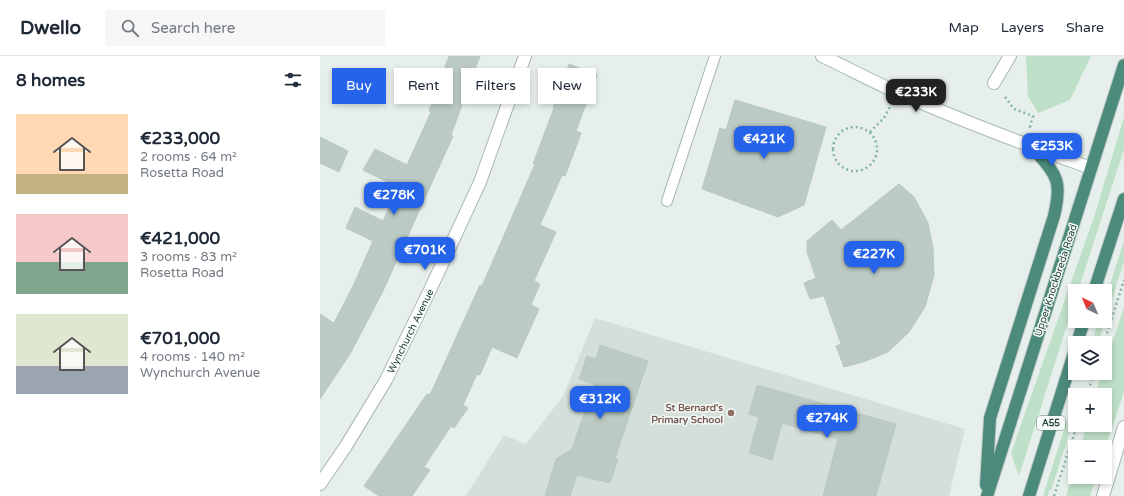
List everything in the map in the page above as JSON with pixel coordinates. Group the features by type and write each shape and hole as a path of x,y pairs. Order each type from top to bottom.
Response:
{"highway":[{"name":"Upper Knockbreda Road","path":"986,496 1124,65"},
{"path":"986,496 990,418 1054,216 1058,198 1057,183 1053,172 1033,148"},
{"path":"1096,284 1124,199"},
{"name":"A55","path":"1029,496 1068,372"}],"street":[{"name":"Wynchurch Avenue","path":"320,484 346,446 386,380 426,297 480,182 525,56"},
{"path":"822,56 898,93 1033,148 1091,168"},
{"path":"994,83 1010,56"},
{"path":"1102,496 1124,427"}],"lane":[{"path":"668,201 714,56"}],"path":[{"path":"870,132 884,118 898,93"},
{"path":"1014,108 1033,116 1030,127 1034,128"},
{"path":"849,127 864,128 870,132 875,138 877,145 877,153 870,166 863,170 856,171 848,170 842,167 837,162 833,148 838,135 849,127"},
{"path":"1106,336 1124,280"},
{"path":"1054,496 1075,432"}],"shaded area":[{"name":"St Bernard's Primary School","path":"595,318 965,429 949,496 466,496 504,435 526,444 563,396"}],"green space":[{"path":"1026,56 1091,56 1070,100 1038,113 1028,96"},
{"path":"1124,117 1124,149 1080,284 1070,284 1094,217"},
{"path":"1124,241 1124,261 1112,299 1112,284 1110,284"},
{"path":"1068,291 1068,322 1019,476 1011,453"},
{"path":"1124,307 1124,392 1112,428 1112,388 1097,388 1100,380 1112,380 1112,344"},
{"path":"1096,328 1103,328 1100,336 1094,336"},
{"path":"1068,417 1068,432 1070,432 1051,491 1049,490 1048,496 1043,496"},
{"path":"1085,432 1111,432 1108,440 1082,440"},
{"path":"1069,484 1094,484 1090,496 1066,496"}],"building":[{"path":"449,56 480,56 476,68 461,68 461,104 462,104 451,135 453,136 383,291 350,354 320,399 320,314 334,323 353,286 373,241 346,228 355,207 383,221 398,187 363,170 375,149 407,165 431,112 429,111 432,104 453,104 453,68 445,68"},
{"path":"569,64 579,68 568,68"},
{"path":"735,100 826,127 804,205 778,217 702,189 720,128 726,130"},
{"path":"554,104 586,104 576,131 581,133 565,176 562,175 540,225 556,232 534,281 540,284 531,305 539,309 517,358 492,347 480,375 477,374 463,405 468,408 454,428 451,426 424,467 430,470 412,496 379,496 364,486 427,394 430,395 480,285 482,286 535,164 533,164 554,108"},
{"path":"320,137 348,151 339,172 320,163"},
{"path":"899,184 914,197 928,223 933,248 934,275 925,307 909,332 888,352 863,362 844,367 836,346 841,344 824,296 810,299 804,283 816,278 807,252 807,241 832,220 841,230"},
{"path":"600,345 648,361 615,458 618,459 610,483 577,475 570,496 545,496 556,459 572,449 594,384 579,379 587,356 596,359"},
{"path":"757,385 896,424 876,496 823,496 838,439 782,423 772,460 749,453 759,417 749,414"}],"place":[{"name":"St Bernard's Primary School","path":"731,413"}]}
